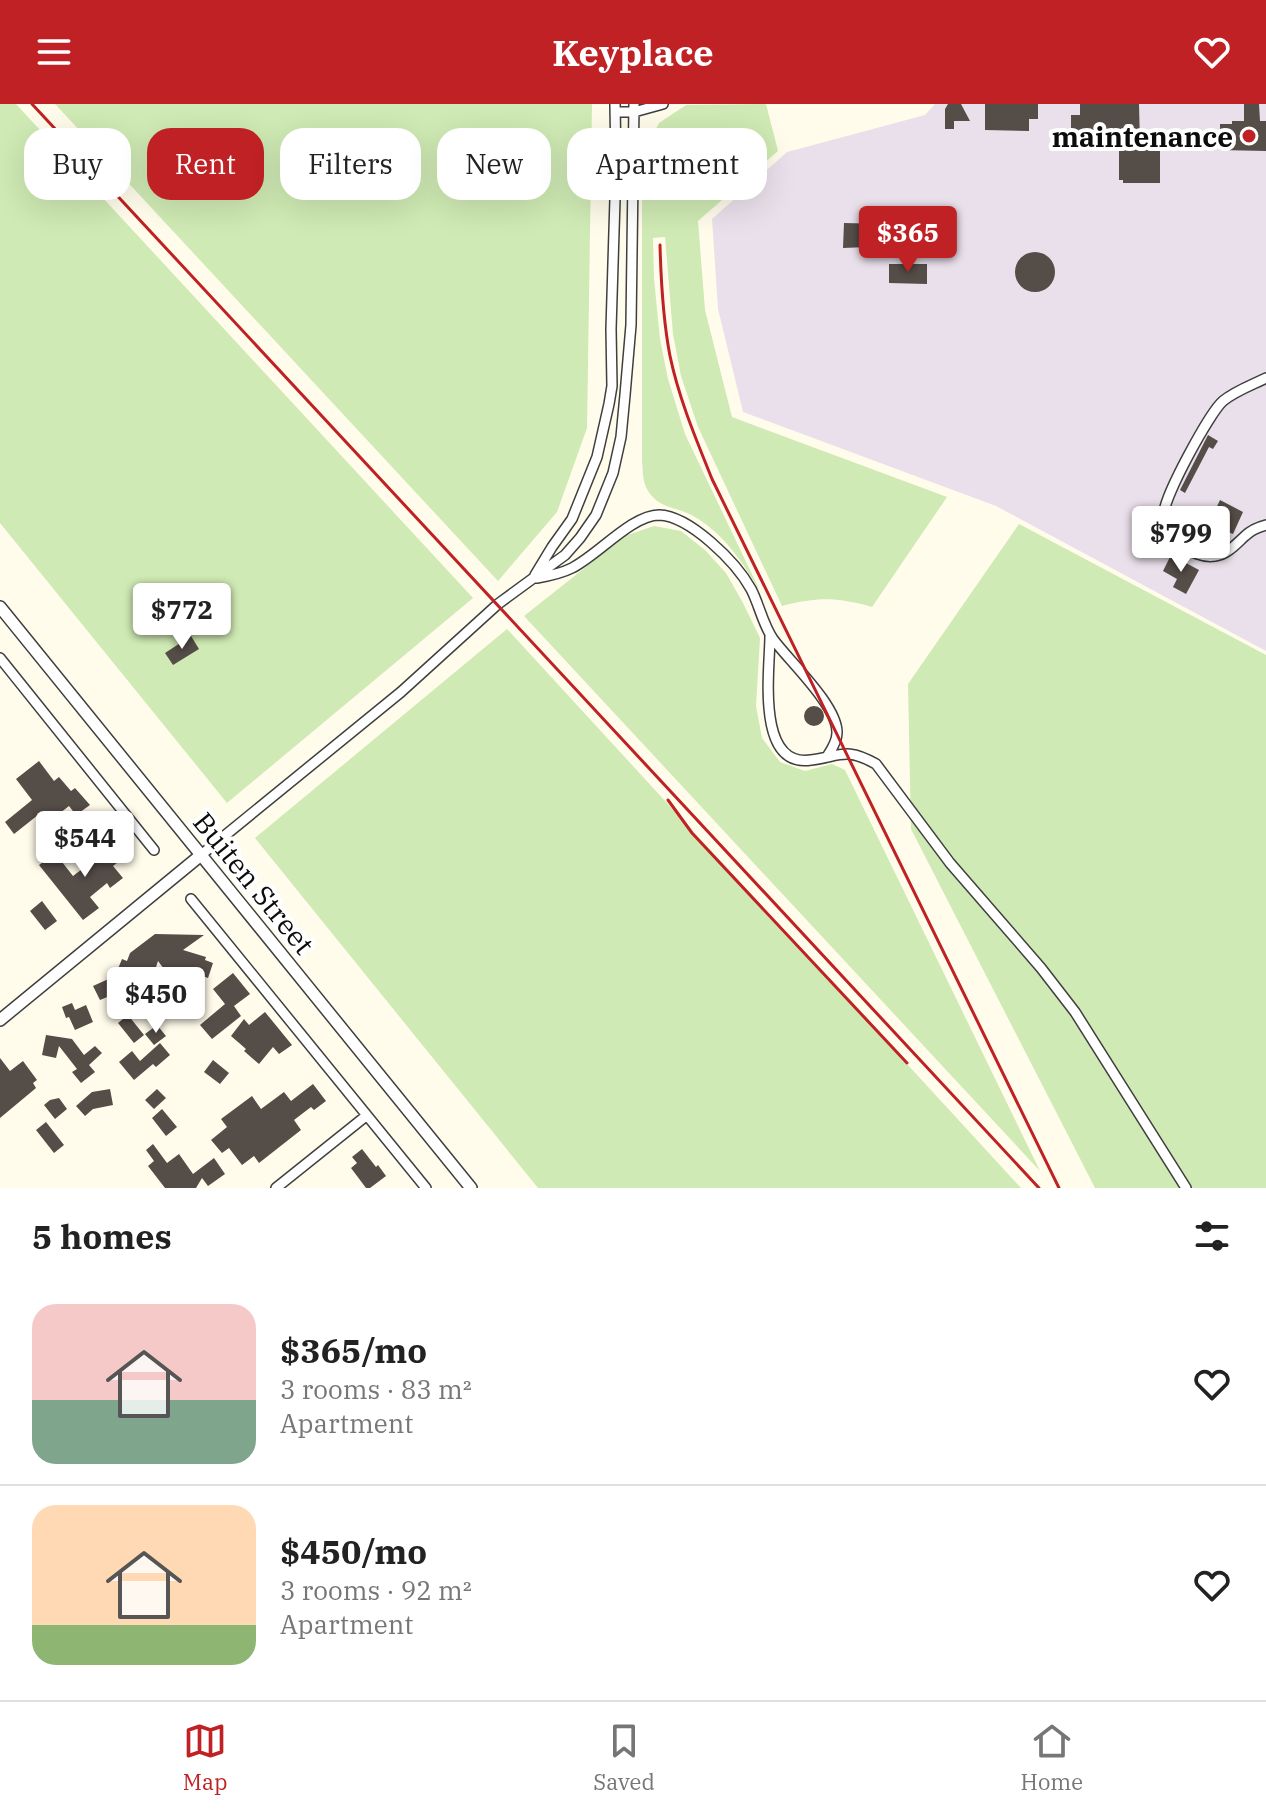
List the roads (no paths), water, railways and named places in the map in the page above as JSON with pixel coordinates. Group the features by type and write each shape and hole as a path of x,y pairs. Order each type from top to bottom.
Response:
{"street":[{"path":"533,578 572,519 597,457 609,404 612,386 615,108 663,104"},
{"path":"0,1020 401,692 498,604 565,555 596,515 613,473 621,437 631,325 634,108"},
{"path":"1266,378 1222,402 1211,416 1163,511 1173,537 1186,549 1205,556 1215,557 1225,553 1246,534 1266,525"},
{"path":"533,578 554,575 571,568 645,516 674,518 703,535 722,552 750,587 770,636 830,710 837,731 828,755"},
{"name":"Buiten Street","path":"0,607 471,1188"},
{"path":"770,636 770,723 774,740 786,753 801,761 846,753 861,755 876,764 950,863 1075,1012 1186,1188"},
{"name":"Buiten Street","path":"0,658 154,850"},
{"path":"191,899 426,1188"},
{"path":"276,1188 366,1116"}],"railway":[{"path":"32,104 1039,1188"},
{"path":"660,245 670,356 683,403 712,479 1059,1188"},
{"path":"668,800 692,833 907,1063"}],"place":[{"name":"maintenance","path":"1249,136"}]}
